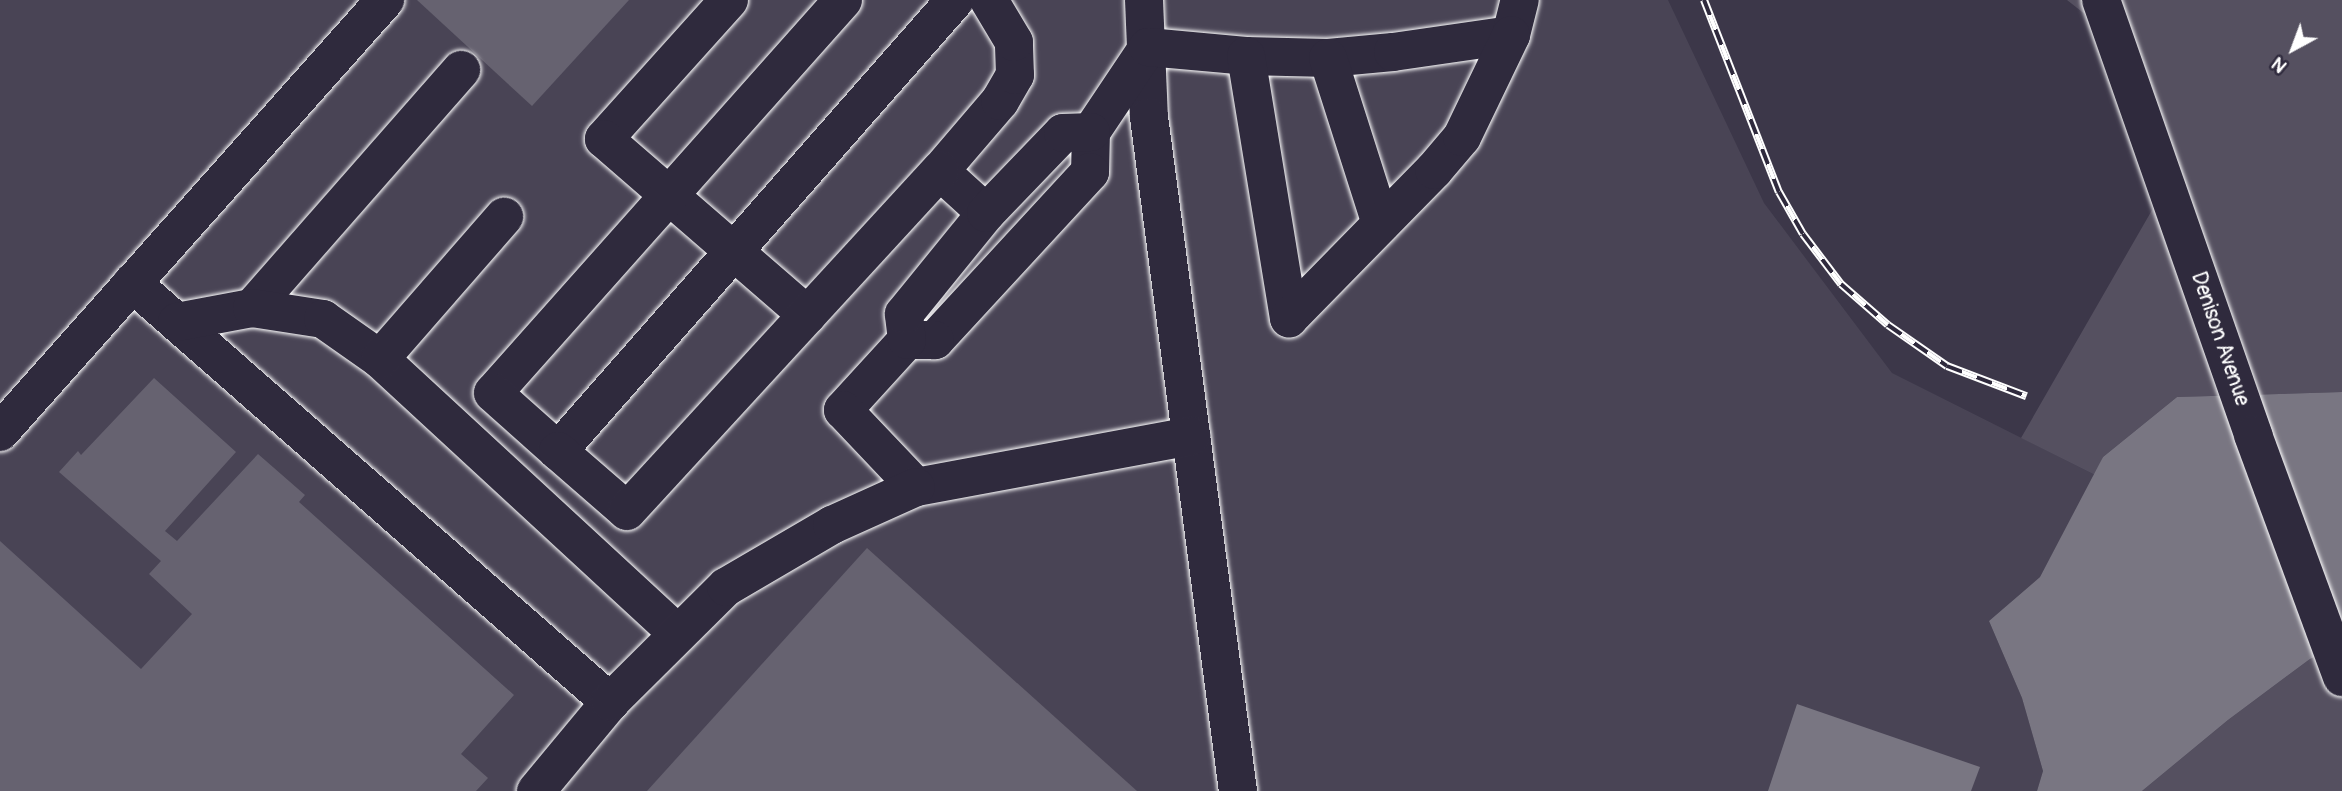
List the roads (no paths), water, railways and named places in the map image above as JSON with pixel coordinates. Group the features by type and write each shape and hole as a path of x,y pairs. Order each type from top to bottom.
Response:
{"main road":[{"path":"0,432 385,0"},
{"path":"729,0 604,139 807,315"},
{"path":"843,0 493,393 627,511 940,171 1000,101 1015,75 1014,42 989,0"},
{"path":"558,452 955,0"},
{"path":"1144,0 1149,117 1238,791"},
{"name":"Denison Avenue","path":"2101,0 2253,435 2342,677"},
{"path":"1148,47 1246,56 1328,58 1516,18"},
{"path":"1246,56 1289,318 1462,137 1516,18"},
{"path":"916,487 843,410 907,340 935,340 1090,172 1091,132 1148,47"},
{"path":"1328,58 1381,224"},
{"path":"251,308 461,70"},
{"path":"907,340 904,314 986,213 1063,133 1091,132"},
{"path":"940,171 986,213"},
{"path":"380,359 504,217"},
{"path":"132,283 610,702"},
{"path":"177,322 251,308 323,319 380,359 678,634"},
{"path":"536,791 610,702 726,587 831,526 916,487 1191,436"}],"railway":[{"path":"1704,0 1779,192 1803,234 1841,284 1888,325 1947,366 2026,396"}]}
